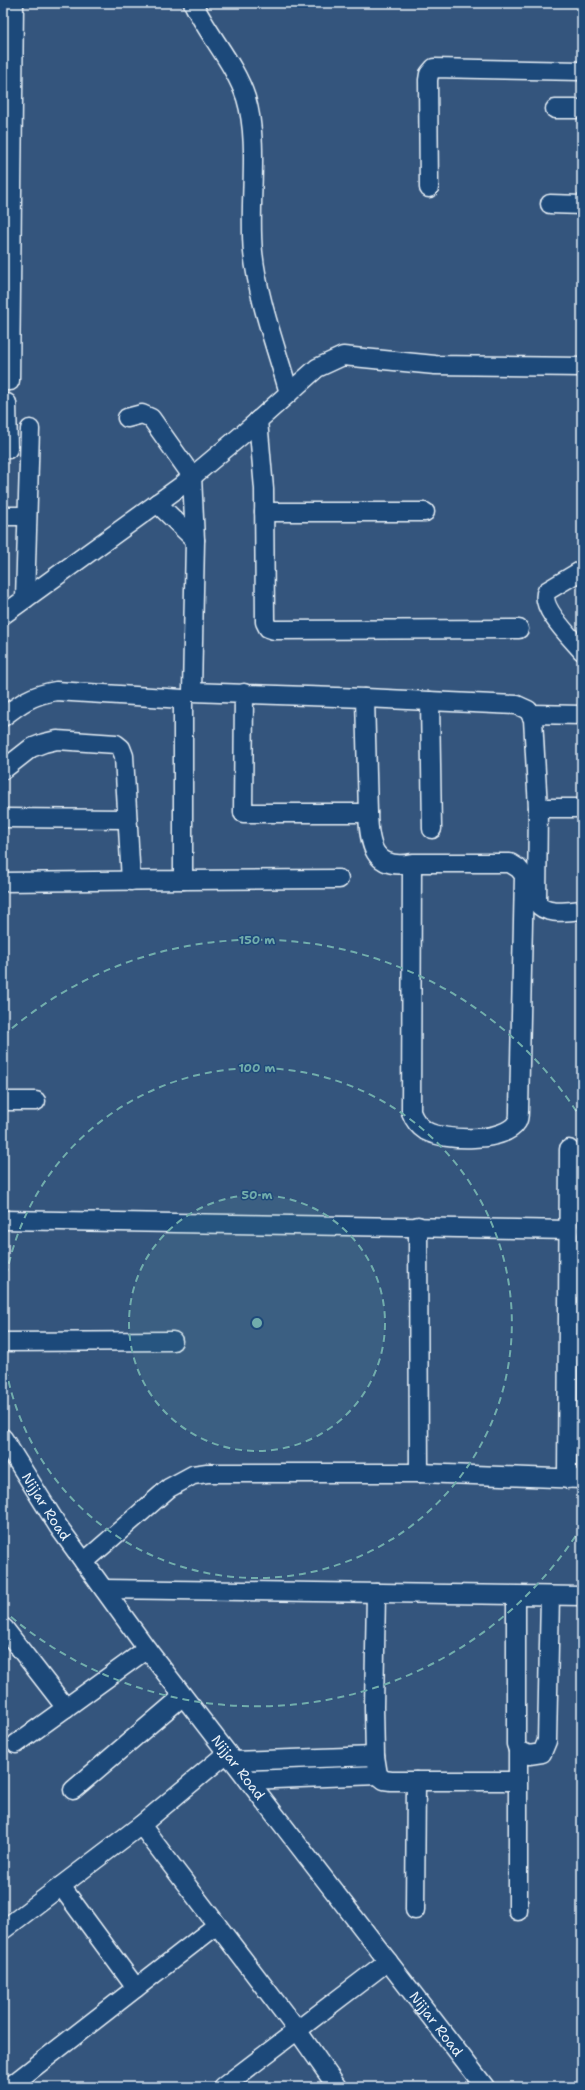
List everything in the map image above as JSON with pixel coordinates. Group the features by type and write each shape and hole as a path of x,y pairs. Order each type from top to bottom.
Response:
{"street":[{"path":"3,381 10,381 8,150 14,3"},
{"path":"193,3 239,81 249,110 252,142 254,252 260,288 289,393"},
{"path":"429,188 428,80 429,74 434,68 582,71"},
{"path":"555,108 582,109"},
{"path":"550,204 582,205"},
{"path":"3,615 192,476 317,368 342,356 435,365 582,367"},
{"path":"3,403 7,403 5,449 29,449"},
{"path":"127,418 142,414 151,418 192,476 196,540 192,692 517,705 531,714 582,715"},
{"path":"258,420 264,512 266,622 268,628 274,630 519,629"},
{"path":"25,598 30,429"},
{"path":"157,503 196,540"},
{"path":"264,512 425,512"},
{"path":"3,516 27,516"},
{"path":"582,570 547,591 545,599 548,609 582,651"},
{"path":"3,717 25,700 39,693 56,691 183,698 183,880"},
{"path":"244,693 243,813 368,813"},
{"path":"365,698 369,837 376,853 387,864 398,866 412,863 510,863 518,868 524,875 520,1110 518,1121 509,1130 501,1134 466,1138 434,1134 419,1126 411,1112 412,863"},
{"path":"430,701 432,829"},
{"path":"531,714 533,719 538,808 537,903 541,909 548,911 582,910"},
{"path":"3,770 31,748 57,740 116,744 121,748 124,756 131,881"},
{"path":"538,808 582,808"},
{"path":"3,818 127,819"},
{"path":"3,882 339,879"},
{"path":"3,1101 36,1101"},
{"path":"84,1562 169,1488 193,1475 207,1473 419,1473 575,1479 569,1230 569,1149"},
{"path":"3,1220 418,1226 569,1230"},
{"path":"418,1226 419,1473"},
{"path":"3,1342 173,1341"},
{"name":"Nijjar Road","path":"3,1438 58,1526 147,1649 485,2087"},
{"path":"104,1589 582,1596"},
{"path":"376,1593 375,1756 378,1775 384,1780 518,1781"},
{"path":"516,1596 518,1911"},
{"path":"518,1750 529,1755 542,1753 547,1741 550,1596"},
{"path":"4,1628 66,1708"},
{"path":"16,1744 147,1649"},
{"path":"73,1790 183,1696"},
{"path":"3,1930 230,1757 375,1756"},
{"path":"248,1780 378,1775"},
{"path":"416,1781 416,1910"},
{"path":"141,1825 297,2030 337,2087"},
{"path":"61,1886 136,1988"},
{"path":"9,2087 216,1925"},
{"path":"223,2087 388,1961"}]}
